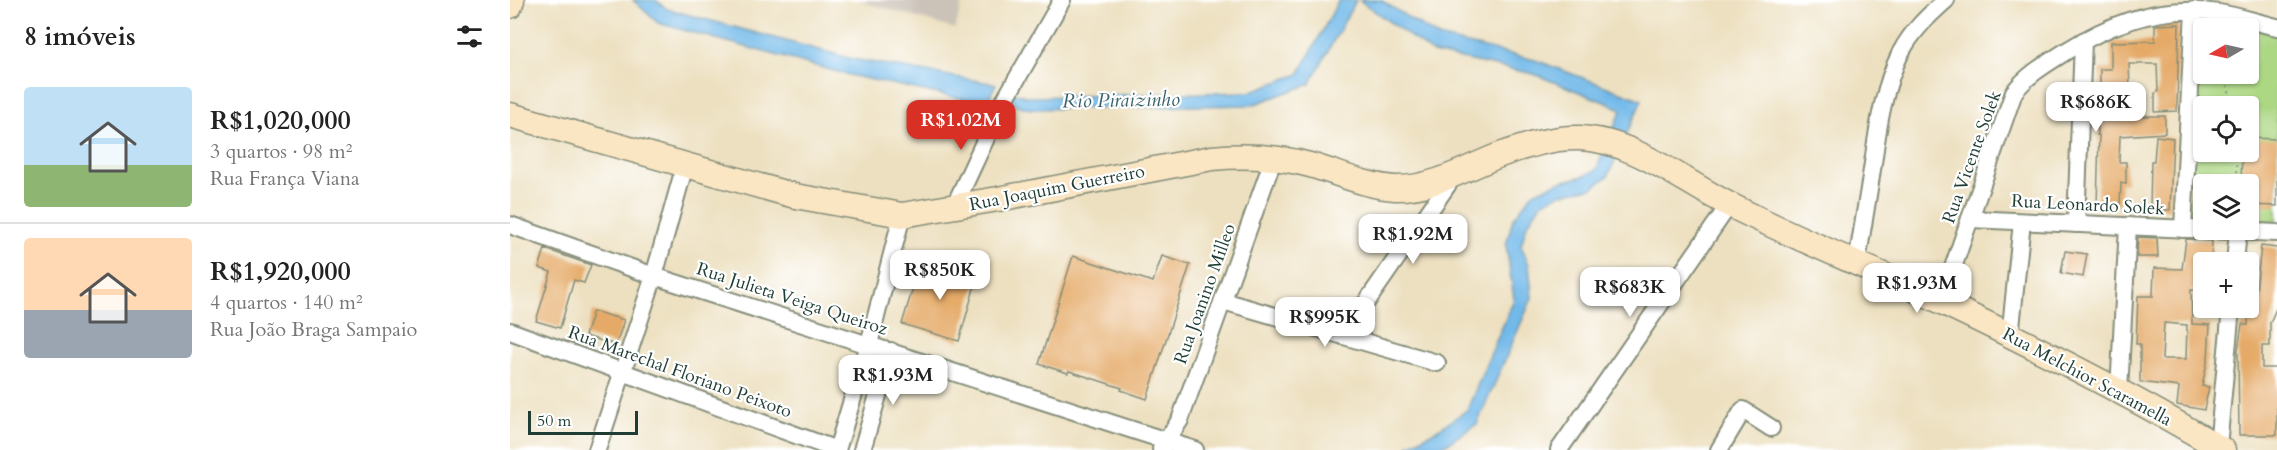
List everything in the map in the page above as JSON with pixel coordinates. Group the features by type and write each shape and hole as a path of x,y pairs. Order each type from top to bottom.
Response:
{"street":[{"path":"510,6 512,0"},
{"path":"954,207 999,111 1062,0"},
{"path":"1857,263 1878,126 1891,77 1901,51 1913,34 1924,20 1946,0"},
{"name":"Rua Vicente Solek","path":"1941,302 2014,92 2023,80 2083,41 2119,23 2174,6 2220,13 2277,27"},
{"path":"2183,229 2194,10"},
{"path":"2076,224 2083,41"},
{"name":"Rua Joaquim Guerreiro","path":"510,115 795,196 902,215 1212,158 1274,157 1311,165 1366,184 1395,188 1417,187 1502,154 1546,141 1579,138 1615,145"},
{"name":"Rua Melchior Scaramella","path":"1615,145 1729,205 1941,302 2119,392 2221,448"},
{"name":"Rua Joanino Milleo","path":"1163,445 1180,420 1274,157"},
{"path":"597,450 654,276 685,165"},
{"path":"1343,336 1455,174"},
{"path":"1559,450 1729,205"},
{"path":"837,450 869,344 902,215"},
{"name":"Rua Leonardo Solek","path":"1970,219 2193,230"},
{"path":"2010,337 2022,222"},
{"name":"Rua Julieta Veiga Queiroz","path":"510,225 654,276 891,351 1163,445 1195,450"},
{"path":"2119,392 2128,226"},
{"name":"Rua Leonardo Solek","path":"2259,233 2277,233"},
{"path":"1223,301 1437,363"},
{"path":"2221,448 2230,318"},
{"name":"Rua Marechal Floriano Peixoto","path":"510,331 837,450"},
{"path":"862,450 891,351"},
{"path":"1719,450 1743,410 1771,428"}],"shaded area":[{"path":"857,0 963,0 955,29"}],"green space":[{"path":"2259,29 2277,35 2277,221 2259,221 2259,174 2193,174 2193,220 2189,220 2193,130 2193,162 2259,162 2259,96 2195,96 2195,84 2259,84"}],"water":[{"path":"633,0 656,0 667,9 853,59 996,84 986,104 849,75 658,23"},
{"name":"Rio Piraizinho","path":"1339,0 1356,0 1310,84 1252,105 1030,109 1006,102 1010,92 1029,97 1249,92 1299,74"},
{"path":"1359,0 1381,0 1438,37 1535,60 1642,100 1608,176 1592,188 1560,194 1541,203 1527,225 1521,245 1529,265 1532,298 1477,424 1437,450 1407,450 1409,445 1467,410 1514,299 1506,245 1513,219 1533,193 1596,170 1622,109 1534,74 1433,53"}],"building":[{"path":"2179,24 2177,111 2155,112 2155,93 2158,92 2157,64 2129,64 2130,89 2100,89 2100,69 2111,69 2111,42 2155,41 2155,25"},
{"path":"2097,116 2165,116 2165,133 2120,136 2119,162 2126,162 2126,184 2121,183 2120,205 2097,205 2099,135 2097,135"},
{"path":"2156,136 2173,138 2170,210 2150,209 2151,161 2154,161"},
{"path":"2259,138 2277,139 2277,206 2259,205 2259,174 2241,174 2242,162 2259,162"},
{"path":"2138,237 2157,238 2158,257 2137,257"},
{"path":"2186,239 2212,241 2211,252 2193,252 2193,290 2191,290 2192,324 2210,325 2208,358 2202,386 2209,387 2204,410 2177,405 2179,387 2140,382 2140,344 2136,344 2138,296 2153,296 2154,268 2182,269","holes":["2164,323 2187,325 2186,359 2162,359"]},
{"path":"2261,246 2277,248 2277,306 2270,323 2270,346 2262,346 2262,368 2277,368 2277,435 2239,435 2238,350 2242,324 2248,325 2248,318 2259,318"},
{"path":"545,249 591,265 584,283 574,280 560,328 536,321 551,272 539,268"},
{"path":"2065,251 2087,254 2083,277 2061,273"},
{"path":"1073,256 1153,282 1162,256 1190,265 1147,399 1121,390 1122,388 1039,364"},
{"path":"921,261 977,278 959,341 902,324"},
{"path":"593,311 624,320 616,345 585,336"}]}
